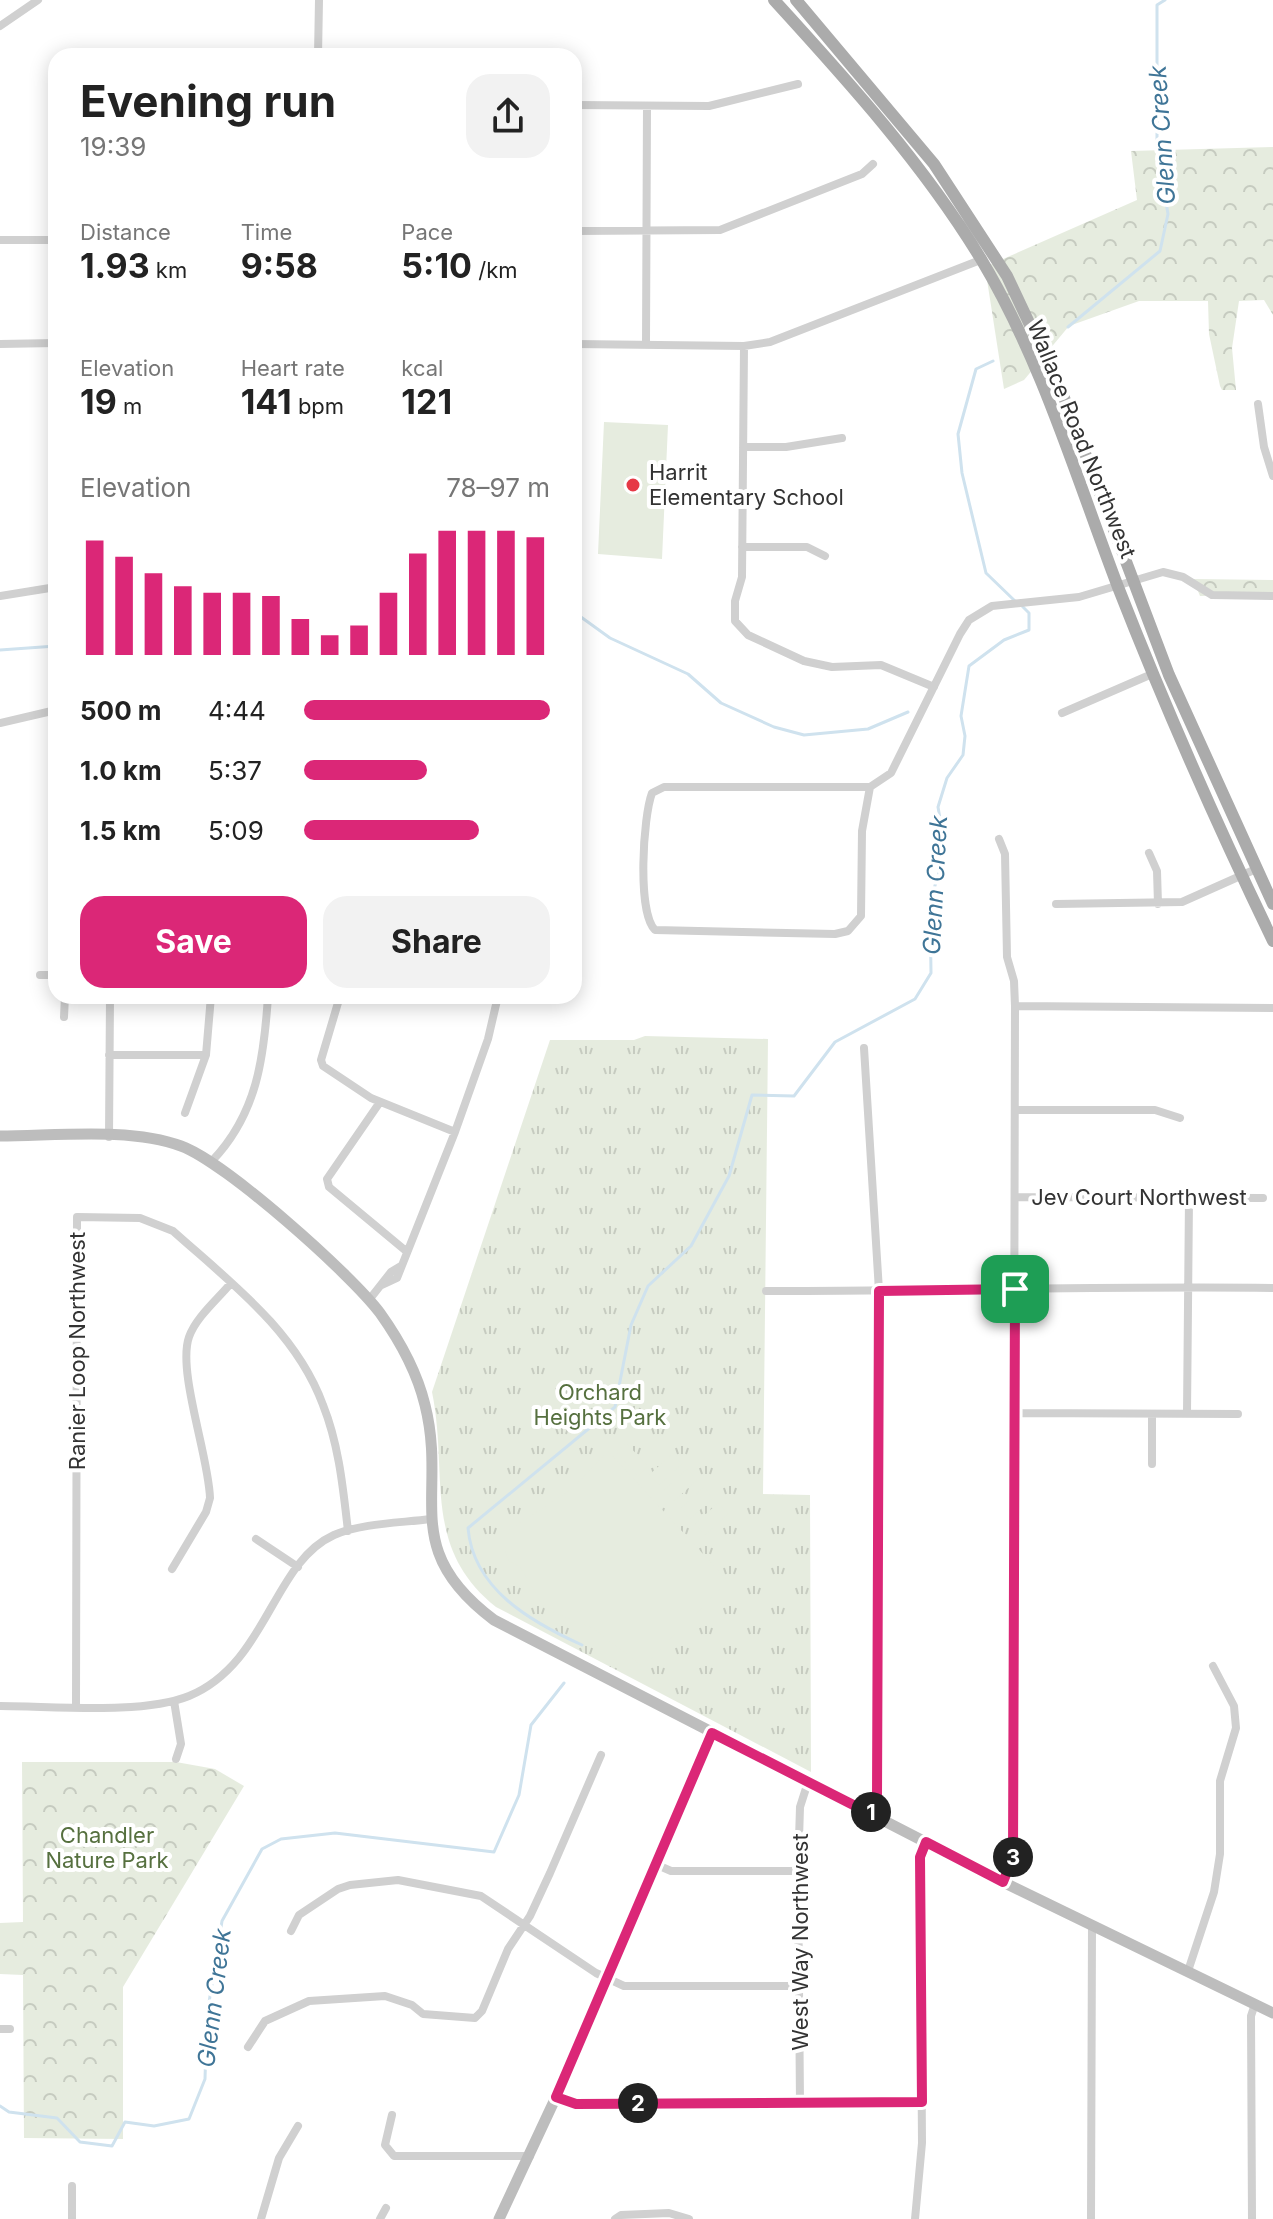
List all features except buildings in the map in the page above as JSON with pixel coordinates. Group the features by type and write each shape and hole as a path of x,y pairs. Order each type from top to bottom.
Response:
{"main road":[{"name":"Wallace Road Northwest","path":"774,0 925,177 981,260 1030,355 1152,674 1273,941"},
{"name":"Wallace Road Northwest","path":"796,0 920,146 994,253 1044,349 1203,753 1273,904"},
{"path":"0,1136 109,1137 169,1142 212,1161 369,1300 410,1362 426,1408 431,1461 431,1519 447,1568 461,1591 482,1610 546,1648 1003,1882 1273,2013"},
{"path":"499,2219 556,2097 712,1733"}],"street":[{"path":"0,26 38,0"},
{"path":"318,48 319,0"},
{"path":"582,105 709,106 798,84"},
{"path":"646,344 647,106"},
{"path":"582,231 720,230 862,174 873,164"},
{"path":"0,240 48,240"},
{"path":"582,344 744,346 770,342 994,253"},
{"path":"0,344 48,343"},
{"path":"744,346 742,577 733,612 738,627 748,635 817,665 881,665 934,687"},
{"path":"1258,404 1264,447 1273,476"},
{"path":"743,447 819,444 842,438"},
{"path":"742,547 807,547 825,556"},
{"path":"870,787 862,831 861,916 848,931 674,933 655,930 648,923 645,825 652,793 664,787 870,787 891,773 969,620 981,611 1026,600 1079,597 1163,572 1183,577 1212,595 1273,596"},
{"path":"0,596 48,588"},
{"path":"1062,713 1152,674"},
{"path":"0,723 48,712"},
{"path":"999,839 1005,854 1007,957 1014,981 1015,1006 1013,1857 1003,1882"},
{"path":"1149,853 1157,871 1158,904"},
{"path":"1056,904 1158,904 1207,893 1256,869"},
{"path":"40,975 48,975"},
{"path":"64,1017 65,1004"},
{"path":"109,1137 110,1004"},
{"path":"185,1113 206,1055 210,1004"},
{"path":"212,1161 235,1132 259,1080 267,1004"},
{"path":"338,1004 321,1060 323,1066 380,1102 455,1132"},
{"path":"369,1300 391,1272 402,1266 455,1132 488,1039 496,1004"},
{"path":"1015,1006 1273,1008"},
{"path":"864,1048 879,1291 877,1797 871,1814"},
{"path":"109,1055 206,1055"},
{"path":"380,1102 327,1179 329,1187 406,1251"},
{"path":"1015,1110 1155,1110 1180,1118"},
{"name":"Jev Court Northwest","path":"1015,1197 1263,1198"},
{"path":"1187,1414 1189,1198"},
{"name":"Ranier Loop Northwest","path":"76,1706 77,1217 156,1221 173,1231 264,1312 291,1346 323,1403 339,1457 348,1531"},
{"path":"172,1569 206,1512 210,1498 187,1362 188,1339 194,1327 231,1283"},
{"path":"766,1291 1057,1286 1273,1288"},
{"path":"1014,1413 1238,1414"},
{"path":"1152,1414 1152,1464"},
{"path":"0,1706 174,1701 202,1689 233,1666 298,1567 324,1541 348,1531 431,1519"},
{"path":"256,1539 298,1567"},
{"path":"1188,1971 1214,1892 1220,1854 1222,1767 1236,1728 1234,1706 1213,1666"},
{"path":"174,1701 181,1744 176,1759"},
{"path":"248,2047 265,2021 309,2001 385,1996 412,2005 423,2014 475,2018 482,2011 550,1873 601,1755"},
{"name":"West Way Northwest","path":"800,2103 798,1871 800,1807 808,1782"},
{"path":"915,2219 920,2180 922,2102 920,1857 926,1842"},
{"path":"655,1864 671,1871 798,1871"},
{"path":"291,1931 299,1915 338,1889 385,1879 481,1896 606,1978 624,1986 799,1986"},
{"path":"1091,2219 1092,1925"},
{"path":"1252,2219 1251,2016 1255,2004"},
{"path":"0,2029 10,2029"},
{"path":"556,2097 576,2104 922,2102"},
{"path":"392,2115 385,2145 394,2156 530,2156"},
{"path":"261,2219 279,2158 298,2126"},
{"path":"72,2186 72,2219"},
{"path":"380,2219 386,2208"},
{"path":"615,2219 621,2215 669,2213 689,2219"}],"green space":[{"path":"1273,147 1273,315 1264,300 1239,301 1232,348 1236,390 1222,390 1220,386 1209,334 1208,301 1139,301 1069,326 1024,380 1004,389 985,267 1137,200 1131,151"},
{"path":"604,422 668,425 662,559 598,554"},
{"path":"1193,579 1273,580 1273,595 1200,596"},
{"name":"Orchard Heights Park","path":"645,1036 768,1039 763,1494 810,1495 811,1772 496,1607 472,1584 457,1560 447,1534 432,1392 550,1040 634,1040"},
{"path":"626,1443 648,1466 638,1476 616,1452"},
{"path":"608,1451 728,1581 643,1667 593,1628 545,1609 520,1567 509,1561 505,1551 509,1530 573,1488"},
{"path":"673,1453 682,1464 659,1485 649,1475"},
{"path":"687,1469 697,1480 674,1501 664,1490"},
{"path":"704,1487 713,1498 690,1519 681,1508"},
{"path":"718,1503 728,1514 705,1535 695,1524"},
{"name":"Chandler Nature Park","path":"22,1762 176,1762 215,1769 244,1786 123,1987 123,2139 24,2138 23,1975 0,1974 0,1923 23,1922"}],"waterway":[{"name":"Glenn Creek","path":"1068,327 1160,251 1168,214 1157,150 1157,5 1165,0"},
{"name":"Glenn Creek","path":"993,361 976,369 958,434 962,473 986,573 1015,601"},
{"name":"Glenn Creek","path":"582,1645 543,1626 493,1586 472,1550 468,1528 615,1407 631,1325 648,1286 691,1246 729,1176 752,1095 794,1096 835,1042 915,999 931,973 930,901 941,867 943,836 938,807 947,778 963,755 965,736 961,716 969,666 1004,640 1029,630 1029,613 1021,605"},
{"path":"582,618 610,638 688,674 721,703 774,727 804,735 868,729 908,712"},
{"path":"0,650 48,647"},
{"name":"Glenn Creek","path":"0,2106 9,2112 57,2118 80,2142 112,2146 125,2122 154,2126 189,2119 205,2079 207,2015 222,1921 262,1849 281,1839 335,1833 494,1852 519,1795 531,1725 564,1683"}],"place":[{"name":"Harrit Elementary School","path":"633,485"}],"route":[{"path":"1015,1289 1013,1857 1003,1882 926,1842 920,1857 922,2102 576,2104 556,2097 712,1733 871,1814 877,1797 879,1291 1015,1289"}]}
